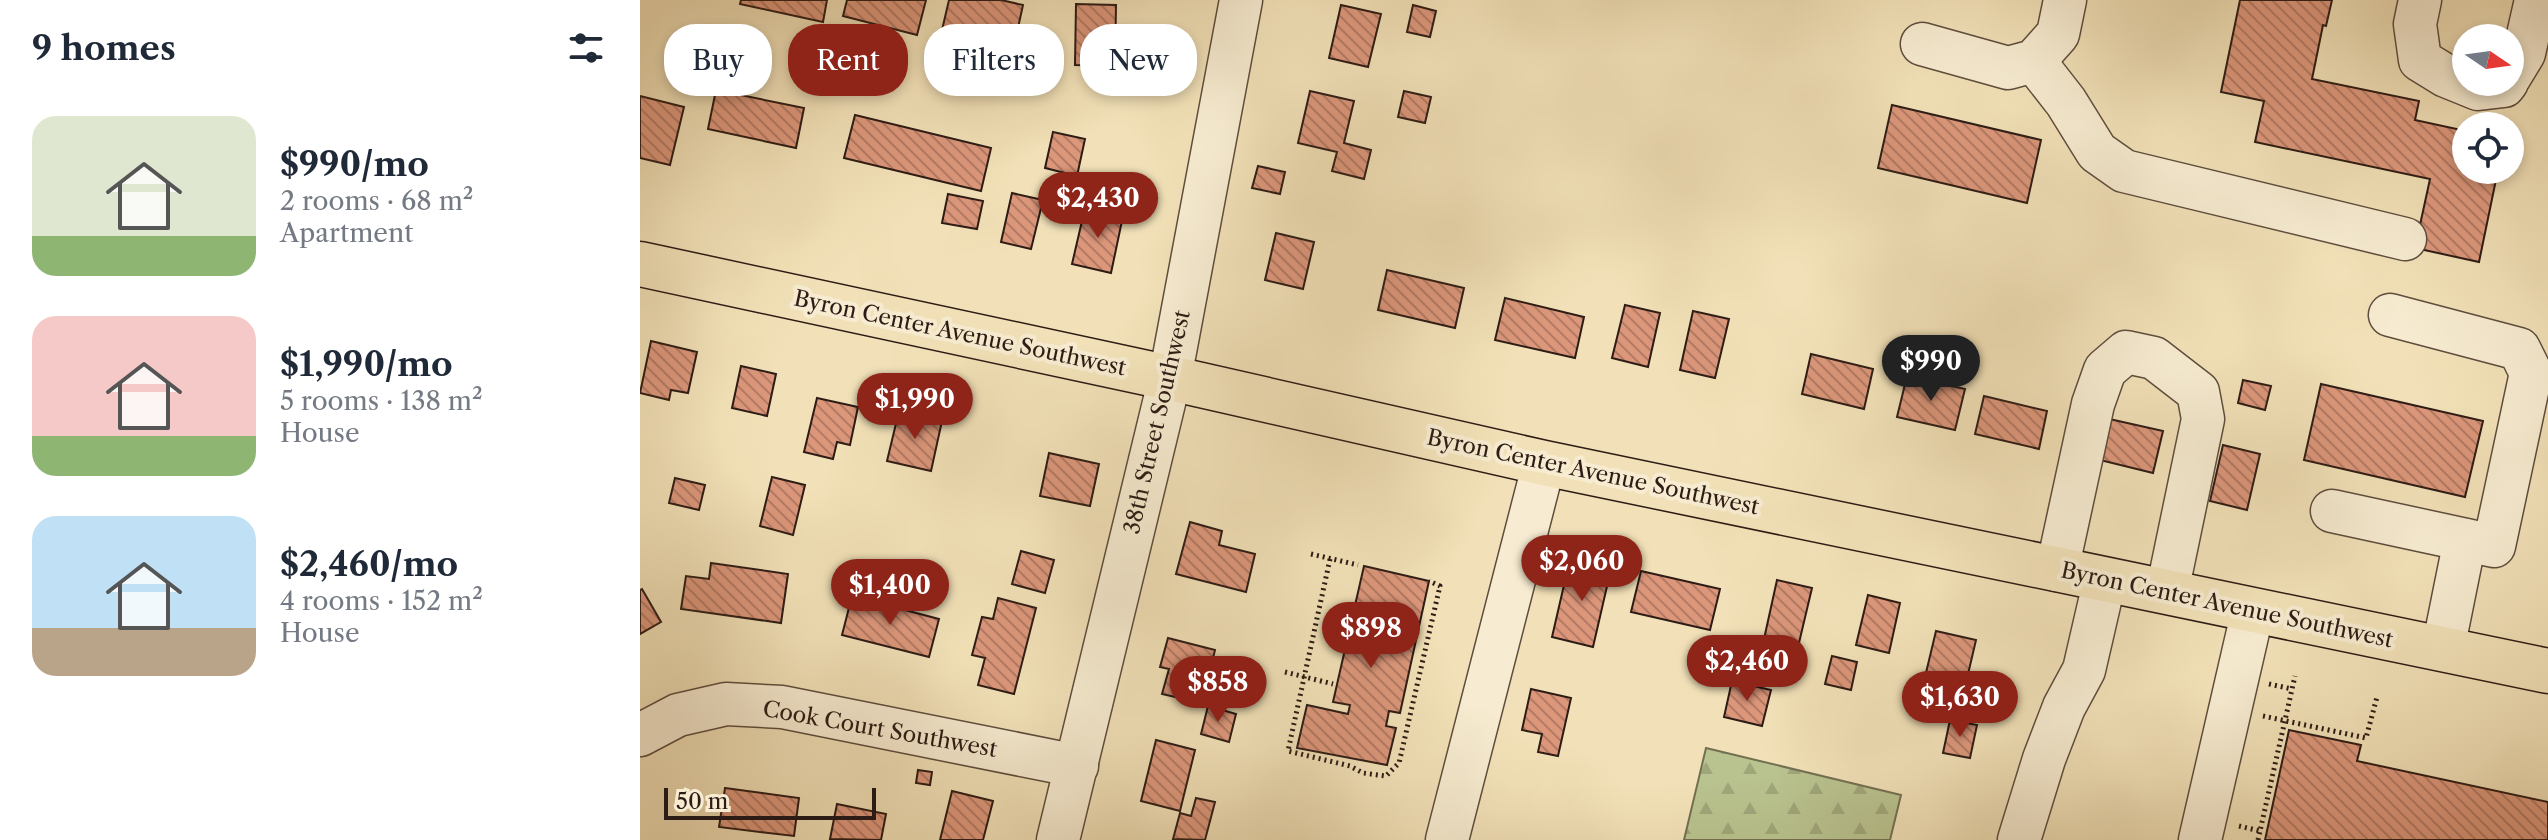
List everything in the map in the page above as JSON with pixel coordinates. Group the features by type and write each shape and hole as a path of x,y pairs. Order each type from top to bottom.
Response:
{"main road":[{"name":"Byron Center Avenue Southwest","path":"640,264 1170,378 1544,463 2443,649 2547,664"}],"street":[{"name":"38th Street Southwest","path":"1058,840 1170,378 1241,0"},
{"path":"1922,44 2008,68 2034,61 2058,34 2065,0"},
{"path":"2420,0 2415,24 2420,60 2452,78"},
{"path":"2524,53 2536,0"},
{"path":"2034,61 2066,102 2097,152 2124,171 2405,239"},
{"path":"2332,511 2494,546 2531,373 2519,349 2390,315"},
{"path":"2057,570 2093,404 2105,370 2126,352 2154,358 2198,392 2203,419 2167,592"},
{"path":"1447,840 1544,463"},
{"path":"2443,649 2465,540"},
{"path":"2019,840 2044,759 2064,707 2084,670 2105,579"},
{"path":"2214,832 2253,610"},
{"name":"Cook Court Southwest","path":"640,735 678,715 726,704 782,707 1077,766"}],"path":[{"path":"1311,554 1358,565"},
{"path":"1330,559 1288,751 1350,766 1363,773 1386,776 1399,763 1440,586 1429,581"},
{"path":"1285,672 1333,684"},
{"path":"2258,840 2295,676"},
{"path":"2285,721 2366,738 2377,697"},
{"path":"2214,832 2260,831"}],"green space":[{"path":"1706,748 1901,795 1890,840 1684,840"}],"building":[{"path":"741,0 827,0 823,22 740,4"},
{"path":"847,0 926,0 917,35 908,33 908,24 874,24 843,16"},
{"path":"949,0 1001,0 1023,5 1019,24 943,24"},
{"path":"2240,0 2332,0 2326,26 2323,25 2312,79 2419,101 2415,120 2452,128 2452,184 2495,184 2479,262 2415,248 2430,179 2255,142 2264,101 2221,92"},
{"path":"1076,4 1116,5 1116,24 1080,24 1080,65 1075,65"},
{"path":"1341,5 1381,14 1368,67 1329,58"},
{"path":"1413,5 1436,11 1430,37 1407,32"},
{"path":"1310,91 1354,101 1344,143 1371,150 1364,179 1332,171 1337,152 1298,143"},
{"path":"1404,91 1431,97 1425,123 1398,117"},
{"path":"640,96 684,107 670,165 640,158"},
{"path":"715,96 745,96 804,108 796,148 708,129"},
{"path":"1892,105 2041,140 2027,203 1878,168"},
{"path":"855,115 991,148 981,191 844,158"},
{"path":"1053,132 1085,139 1077,176 1045,168"},
{"path":"1258,166 1285,172 1280,194 1252,188"},
{"path":"1012,193 1043,200 1031,249 1001,242"},
{"path":"948,194 983,201 977,229 942,223"},
{"path":"1085,208 1123,216 1111,273 1072,264"},
{"path":"1276,233 1314,242 1303,289 1265,280"},
{"path":"1387,270 1464,288 1455,328 1378,310"},
{"path":"1505,298 1584,317 1575,358 1495,340"},
{"path":"1625,305 1660,313 1648,367 1612,358"},
{"path":"1693,311 1729,319 1715,378 1680,370"},
{"path":"651,341 697,352 688,393 671,390 669,400 640,393"},
{"path":"1811,354 1873,369 1864,409 1802,394"},
{"path":"741,366 776,374 767,416 732,408"},
{"path":"1907,376 1965,389 1955,430 1897,417"},
{"path":"2243,380 2271,386 2265,410 2238,403"},
{"path":"2321,384 2483,421 2465,497 2304,460"},
{"path":"1984,396 2047,411 2039,449 1975,434"},
{"path":"817,398 858,407 850,445 837,442 833,459 804,452"},
{"path":"899,411 942,421 931,471 887,461"},
{"path":"2105,418 2163,431 2153,473 2096,459"},
{"path":"2223,445 2260,454 2247,510 2210,501"},
{"path":"1049,453 1099,464 1090,506 1040,496"},
{"path":"772,477 805,485 793,535 760,526"},
{"path":"675,478 705,485 699,510 669,503"},
{"path":"1190,522 1222,531 1219,545 1255,554 1246,592 1176,574"},
{"path":"1021,551 1054,560 1045,593 1012,584"},
{"path":"1570,559 1611,569 1593,647 1552,637"},
{"path":"711,563 788,574 781,623 681,609 686,576 709,579"},
{"path":"1364,566 1429,581 1400,713 1389,711 1386,726 1396,728 1387,765 1297,748 1307,705 1348,714 1350,705 1333,702"},
{"path":"1641,571 1720,589 1710,630 1631,612"},
{"path":"1777,580 1812,588 1798,647 1764,639"},
{"path":"640,590 661,622 640,634"},
{"path":"1868,595 1900,603 1889,653 1856,645"},
{"path":"852,596 939,619 929,657 842,635"},
{"path":"998,598 1036,608 1014,694 978,685 985,658 972,655 982,617 993,619"},
{"path":"1936,631 1976,640 1965,687 1925,677"},
{"path":"1168,638 1215,650 1202,703 1162,694 1169,669 1160,667"},
{"path":"1832,656 1857,662 1851,690 1825,684"},
{"path":"1732,681 1771,690 1762,726 1724,717"},
{"path":"1531,689 1571,698 1558,756 1538,752 1542,734 1522,730"},
{"path":"1208,706 1236,714 1229,742 1201,734"},
{"path":"1950,720 1977,725 1970,758 1943,753"},
{"path":"2289,730 2361,745 2357,761 2548,802 2548,840 2265,840"},
{"path":"1156,740 1195,750 1180,811 1141,801"},
{"path":"918,770 932,772 930,785 916,783"},
{"path":"725,788 799,798 794,836 719,827"},
{"path":"952,791 993,801 983,840 940,840"},
{"path":"1196,798 1215,802 1205,840 1173,839 1180,813 1191,816"},
{"path":"837,804 886,814 881,840 830,839"}]}
